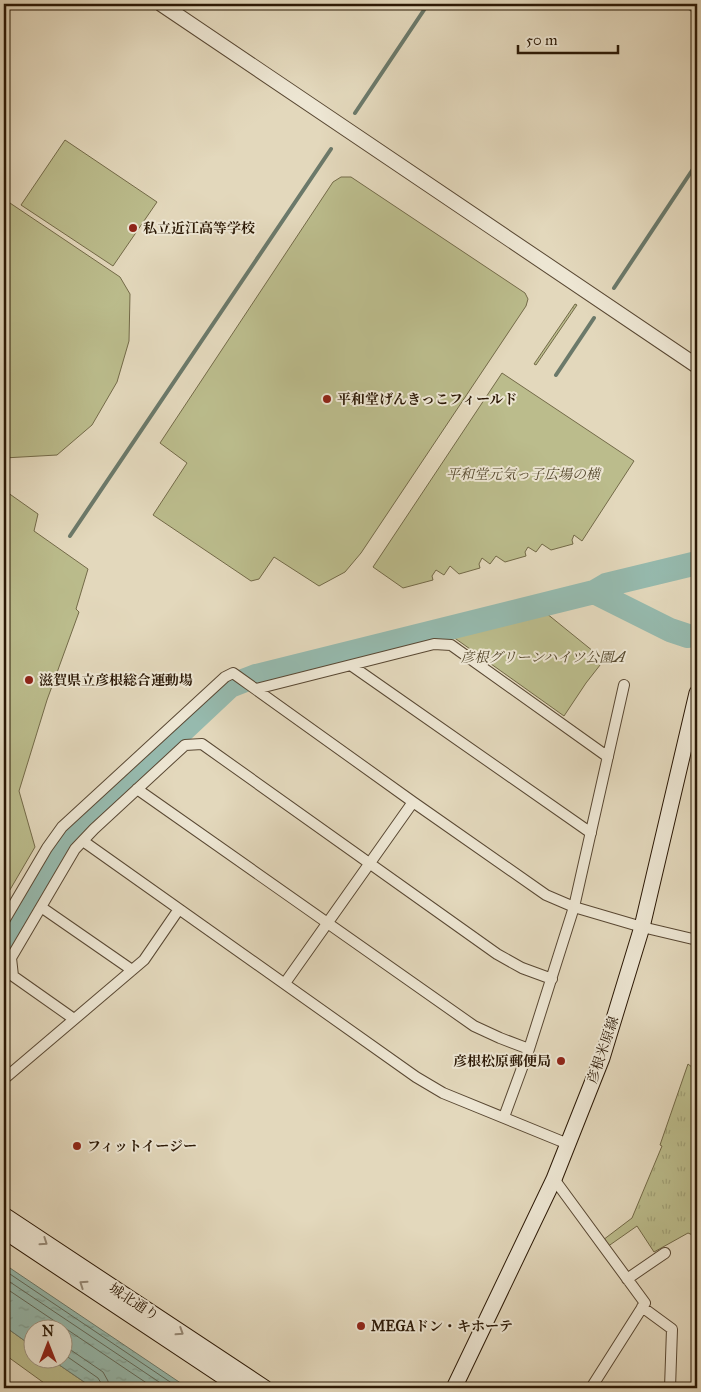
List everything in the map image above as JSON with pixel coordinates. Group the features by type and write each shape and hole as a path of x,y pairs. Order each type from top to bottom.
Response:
{"main road":[{"name":"彦根米原線","path":"454,1388 554,1179 602,1058 642,927 697,693"},
{"name":"城北通り","path":"4,1215 265,1388"},
{"name":"城北通り","path":"4,1231 240,1388"}],"street":[{"path":"161,4 697,366"},
{"path":"253,687 352,666 434,644 451,646 608,757"},
{"path":"352,666 591,833"},
{"path":"4,921 47,848 62,827 224,677 234,673 546,895 574,907 642,927 697,940"},
{"path":"504,1117 529,1049 574,907 624,685"},
{"path":"74,1019 13,976 11,958 83,841 137,788 185,745 202,744 497,954 522,968 552,979"},
{"path":"137,788 474,1026 529,1049"},
{"path":"285,983 413,802"},
{"path":"83,841 416,1077 443,1093 568,1144"},
{"path":"41,907 132,970"},
{"path":"4,1079 144,960 179,909"},
{"path":"554,1179 645,1303 591,1388"},
{"path":"626,1279 665,1253"},
{"path":"642,1307 672,1329 670,1388"}],"green space":[{"path":"65,140 157,202 113,266 21,205"},
{"name":"平和堂げんきっこフィールド","path":"341,177 351,177 525,293 528,299 526,306 361,553 345,572 319,586 274,557 259,579 251,581 153,515 187,463 160,443 333,182"},
{"path":"4,199 120,277 130,294 129,341 117,382 92,425 57,455 4,458"},
{"path":"575,304 577,305 536,365 534,364"},
{"name":"平和堂元気っ子広場の横","path":"502,373 634,461 582,541 574,535 573,544 551,550 542,544 536,552 528,547 525,552 526,556 505,562 496,556 490,564 482,558 479,564 480,568 459,574 450,566 444,575 436,570 432,576 433,580 403,588 373,567"},
{"name":"滋賀県立彦根総合運動場","path":"4,490 38,514 34,531 88,569 76,609 79,612 47,700 19,791 35,847 4,900"},
{"name":"彦根グリーンハイツ公園A","path":"546,613 604,660 564,716 449,634"},
{"path":"688,1064 697,1071 697,1237 688,1233 654,1252 637,1226 607,1247 603,1240 632,1218 662,1146 660,1145"},
{"path":"4,1326 22,1339 22,1367 4,1354"},
{"path":"26,1370 67,1370 93,1388 51,1388"}],"water":[{"path":"4,1264 188,1388 93,1388 67,1370 72,1370 72,1320 22,1320 22,1339 4,1326"}],"waterway":[{"path":"355,113 428,4"},
{"path":"683,4 697,13"},
{"path":"70,536 331,149"},
{"path":"614,288 697,163"},
{"path":"556,375 594,318"},
{"path":"4,946 67,839 230,686 256,676 594,592 606,585 697,563"},
{"path":"594,592 670,630 688,636"}],"place":[{"name":"私立近江高等学校","path":"133,228"},
{"name":"平和堂げんきっこフィールド","path":"327,399"},
{"name":"滋賀県立彦根総合運動場","path":"29,680"},
{"name":"彦根松原郵便局","path":"561,1061"},
{"name":"フィットイージー","path":"77,1146"},
{"name":"MEGAドン・キホーテ","path":"361,1326"}]}
